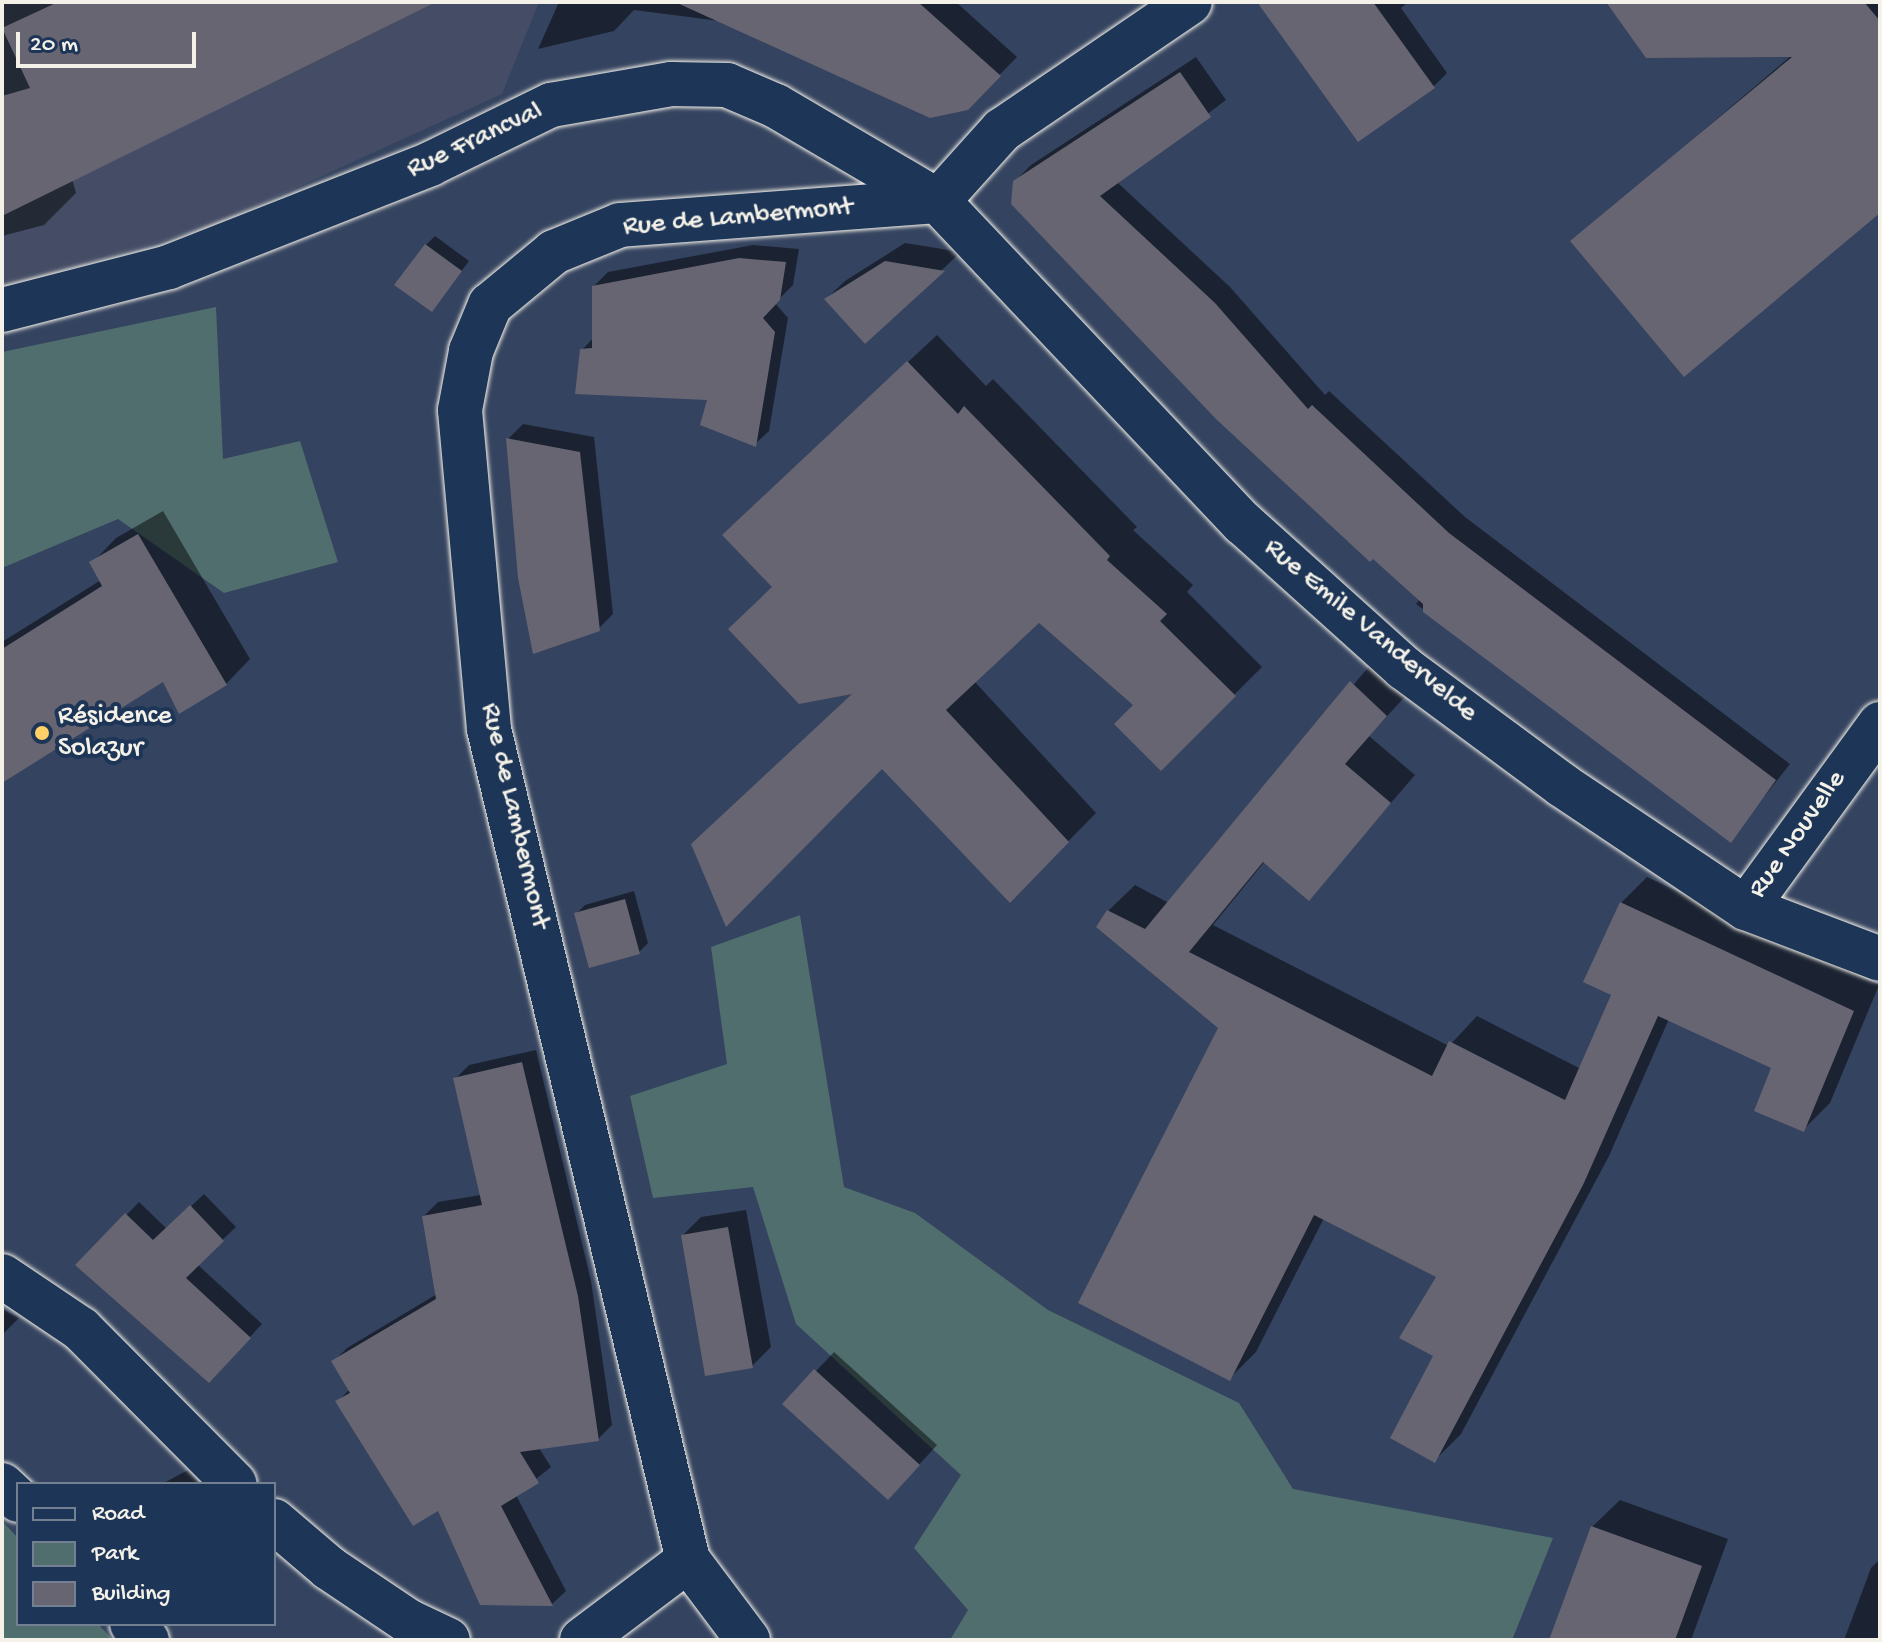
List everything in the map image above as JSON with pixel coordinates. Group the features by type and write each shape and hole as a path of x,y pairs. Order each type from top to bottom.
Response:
{"street":[{"path":"938,201 1002,130 1190,2"},
{"name":"Rue Francval","path":"2,310 169,267 430,164 551,105 671,84 727,85 776,106 938,201"},
{"name":"Rue Emile Vandervelde","path":"938,201 1243,523 1404,668 1562,785 1746,908 1880,959"},
{"name":"Rue de Lambermont","path":"688,1560 489,729 460,410 471,351 490,305 554,252 620,225 938,201"},
{"name":"Rue Nouvelle","path":"1746,908 1880,724"},
{"path":"2,1276 81,1329 233,1482"},
{"path":"276,1523 329,1568 408,1621 448,1640"},
{"path":"582,1640 688,1560 748,1640"}],"shaded area":[{"path":"2,2 539,2 502,94 210,227 2,289"}],"green space":[{"path":"216,307 223,459 300,441 338,562 224,593 118,519 2,568 2,352"},
{"path":"800,915 844,1187 915,1213 1048,1310 1239,1403 1293,1489 1553,1538 1512,1640 950,1640 968,1610 914,1548 961,1475 796,1324 753,1187 653,1198 630,1096 727,1064 711,947"},
{"path":"2,1521 16,1536 16,1626 100,1626 113,1640 2,1640"}],"building":[{"path":"58,2 436,2 2,216 2,96 30,88 2,28"},
{"path":"675,2 918,2 1001,76 968,110 930,118"},
{"path":"1257,2 1373,2 1435,88 1358,142"},
{"path":"1606,2 1864,2 1880,21 1880,213 1684,377 1570,241 1792,57 1646,58"},
{"path":"1180,72 1211,117 1100,196 1215,303 1308,409 1312,405 1449,533 1776,780 1731,843 1423,612 1423,604 1373,559 1370,562 1216,419 1011,204 1013,181"},
{"path":"425,244 462,271 432,312 394,285"},
{"path":"739,258 786,262 780,300 763,318 775,332 756,447 700,425 707,400 575,394 580,349 592,348 592,286"},
{"path":"885,261 945,271 865,344 824,299"},
{"path":"907,361 958,414 964,406 1110,556 1107,560 1167,614 1160,621 1236,696 1161,771 1114,724 1133,705 1039,623 946,710 1069,842 1010,903 882,769 726,927 691,844 852,694 799,704 728,629 772,587 722,535"},
{"path":"506,438 580,452 600,631 533,654 518,578"},
{"name":"Résidence Solazur","path":"138,534 227,685 179,714 163,682 2,783 2,649 102,586 89,562"},
{"path":"1350,681 1387,716 1345,764 1391,803 1309,901 1263,862 1189,952 1432,1076 1449,1041 1565,1100 1611,995 1583,982 1620,902 1854,1011 1804,1132 1754,1111 1771,1068 1658,1016 1583,1185 1435,1463 1390,1438 1433,1356 1399,1338 1436,1277 1314,1215 1230,1381 1078,1303 1218,1028 1096,927 1107,910 1145,929"},
{"path":"625,899 640,954 589,968 574,913"},
{"path":"522,1062 578,1296 599,1441 520,1452 539,1483 501,1506 553,1606 480,1605 438,1511 413,1526 335,1401 350,1393 331,1361 436,1299 422,1216 482,1205 453,1078"},
{"path":"190,1205 224,1241 186,1278 251,1338 209,1383 75,1265 125,1213 153,1240"},
{"path":"728,1227 753,1368 705,1376 681,1235"},
{"path":"814,1369 920,1465 888,1500 782,1404"},
{"path":"1591,1526 1702,1566 1675,1640 1549,1640"}],"place":[{"name":"Résidence Solazur","path":"42,733"}]}
